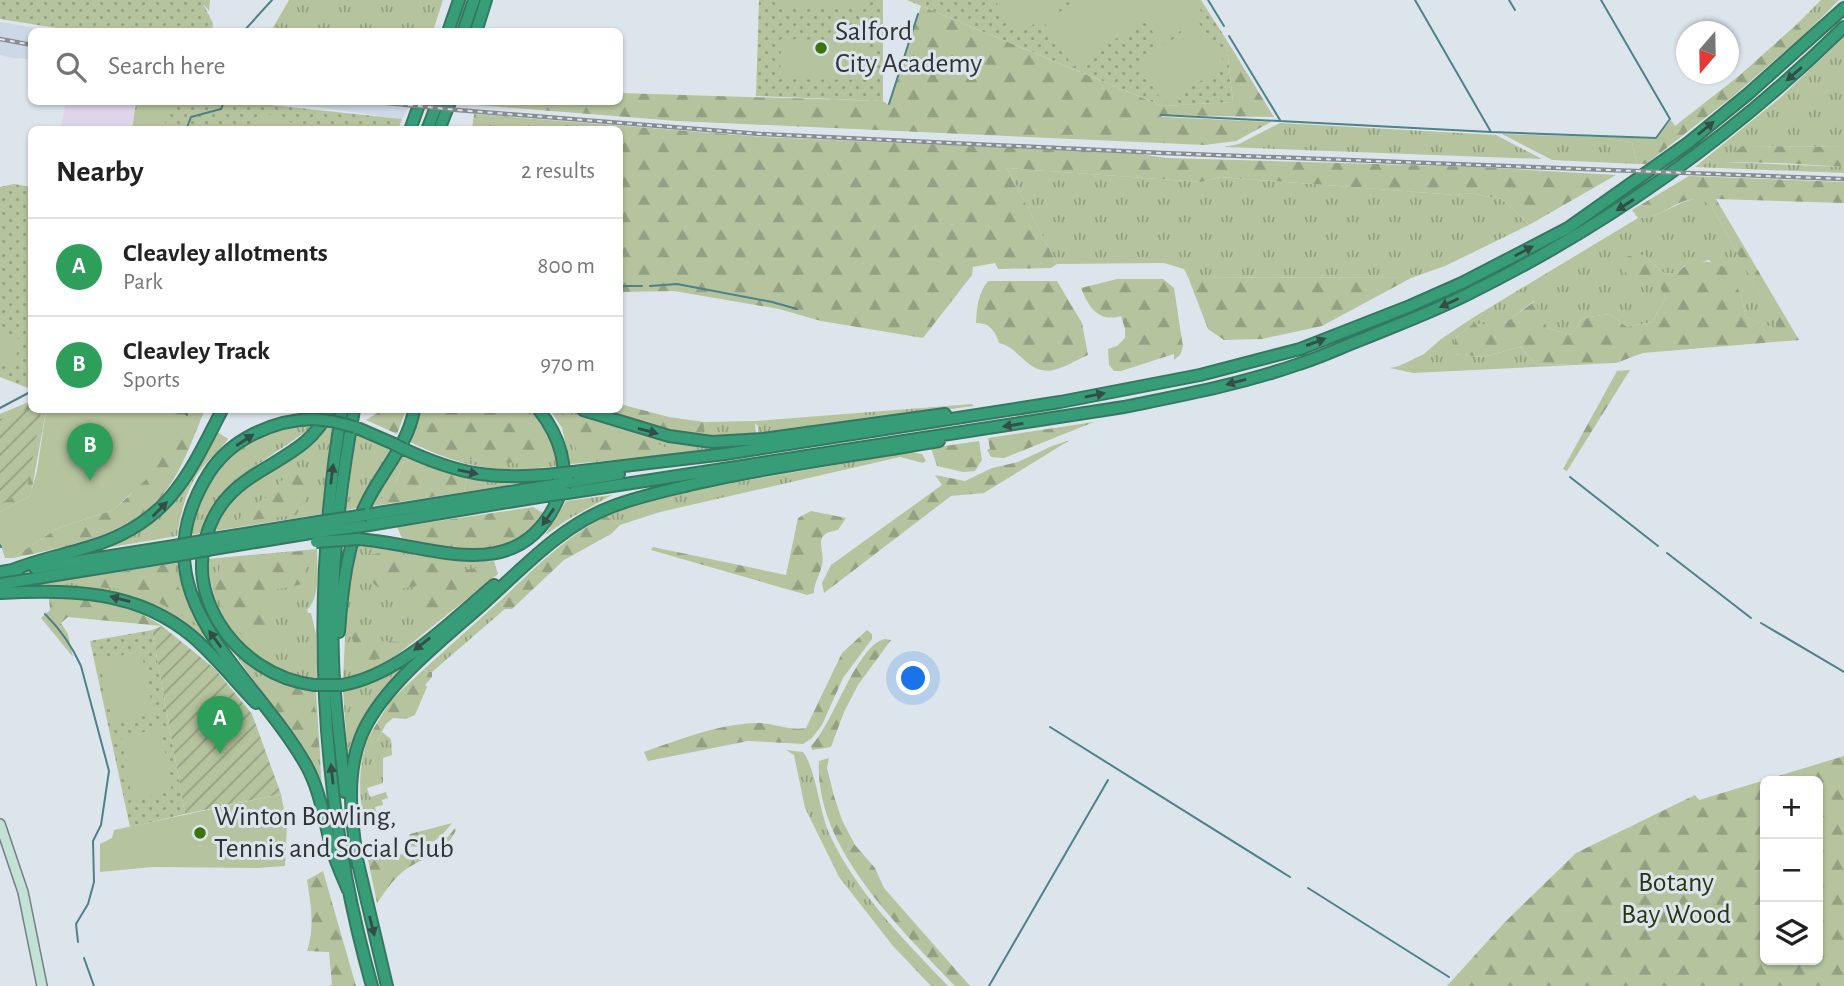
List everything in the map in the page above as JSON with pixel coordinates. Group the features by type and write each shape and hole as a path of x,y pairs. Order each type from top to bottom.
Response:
{"highway":[{"path":"449,28 459,0"},
{"path":"464,28 474,0"},
{"path":"477,28 486,0"},
{"path":"213,544 227,547 317,532 364,520 725,454 1028,406 1200,375 1300,349 1462,283 1568,228 1652,170 1748,94 1844,8"},
{"path":"348,890 332,849 314,781 305,763 202,621 187,582 185,535 188,517 212,468 240,442 267,428 293,421 331,421 355,427 447,467 553,485 755,463 952,432 989,429 1205,391 1300,364 1422,316 1469,294 1574,237 1630,203 1674,171 1757,106 1844,27"},
{"path":"413,126 421,105"},
{"path":"429,126 437,105"},
{"path":"441,126 449,105"},
{"path":"593,413 669,436 698,441 730,442 981,409 1028,406"},
{"path":"183,482 212,413"},
{"path":"6,571 89,548 130,531 159,511 188,476 220,413"},
{"path":"327,413 312,435 249,477 226,499 208,528 202,559 203,582 208,600 215,617 231,641 248,657 268,670 291,681 314,685 342,685 370,677 404,658 546,540 587,512 636,492 755,463"},
{"path":"342,413 328,509 322,651 334,792 348,890 372,986"},
{"path":"354,413 342,487 333,595 335,699 349,816 387,986"},
{"path":"335,699 346,568 366,505 402,445 413,413"},
{"path":"0,584 213,544 317,532 468,556 503,551 527,539 550,516 563,485 560,447 541,413"},
{"path":"358,865 352,817 352,778 356,748 377,708 402,678 542,551 587,518 645,496 729,476 953,438 989,429"},
{"path":"6,571 174,551"},
{"path":"0,593 90,593 126,600 150,610 195,639 284,733"}],"main road":[{"path":"0,824 23,892 42,986"}],"shaded area":[{"path":"0,22 37,28 28,28 28,59 0,55"},
{"path":"65,105 136,105 132,126 61,126"},
{"path":"302,105 410,105 402,119"}],"green space":[{"path":"0,0 210,0 209,11 203,4 213,23 212,28 56,28 0,19"},
{"path":"289,0 443,0 434,28 273,28"},
{"name":"Salford City Academy","path":"759,0 883,0 883,101 756,96"},
{"path":"778,0 864,0 864,7 778,6"},
{"path":"907,0 1201,0 1226,39 1233,102 1162,106"},
{"path":"995,0 1070,0 1016,36"},
{"path":"1078,0 1129,0 1143,21 1073,67 1044,22"},
{"path":"1133,0 1194,0 1204,16 1160,44"},
{"path":"1821,0 1839,0 1805,34 1797,24"},
{"path":"921,6 1162,106 1233,102 1226,39 1274,117 1160,115 1271,122 1236,141 1205,145 677,121 476,105 623,105 623,93 883,101 889,105"},
{"path":"1199,23 1226,65 1164,104 1137,62"},
{"path":"1797,24 1805,34 1732,97 1646,164 1637,164 1632,142 1605,139 1656,139 1671,120 1675,126 1729,84 1739,84 1740,75"},
{"path":"1844,37 1844,147 1742,146 1724,162 1844,167 1844,173 1695,167 1780,98"},
{"path":"781,39 867,40 866,80 780,79"},
{"path":"136,105 269,105 402,119 399,126 133,126"},
{"path":"137,105 169,105 165,126 133,126"},
{"path":"260,111 301,126 253,126"},
{"path":"474,114 764,137 1133,153 1167,158 1477,167 1616,175 1529,225 1502,199 1469,193 1456,195 1220,177 1201,182 1007,168 1057,264 1051,268 998,269 995,263 973,267 972,275 923,338 821,321 779,309 674,291 623,292 623,126 472,126"},
{"path":"1280,123 1496,135 1542,159 1224,147 1239,144"},
{"path":"1502,134 1606,137 1632,142 1637,164 1552,160"},
{"path":"1742,146 1844,147 1844,167 1723,162"},
{"path":"1007,168 1201,182 1220,177 1456,195 1469,193 1502,199 1529,225 1445,266 1411,278 1188,277 1184,269 1164,263 1057,264"},
{"path":"1689,176 1844,182 1844,203 1716,199 1799,340 1643,353 1616,363 1537,365 1520,347 1483,357 1453,354 1455,338 1473,324 1503,324 1535,301 1547,328 1571,335 1583,318 1609,314 1627,327 1652,322 1666,298 1659,286 1631,279 1622,268 1628,256 1643,255 1664,273 1677,274 1689,264 1702,261 1729,269 1741,296 1746,317 1779,330 1711,205 1701,200 1691,200 1658,214 1638,218 1632,210"},
{"path":"14,184 28,186 28,388 0,377 0,187"},
{"path":"1700,198 1711,205 1780,331 1746,317 1741,296 1709,260 1684,266 1677,274 1664,273 1643,255 1666,298 1652,322 1627,327 1609,314 1583,318 1571,335 1547,328 1534,301 1503,324 1473,324 1455,338 1454,354 1483,357 1520,347 1537,365 1616,363 1413,373 1390,368 1424,354 1474,317 1638,218 1654,216 1684,202"},
{"path":"1188,277 1411,278 1322,326 1262,339 1224,340 1208,329"},
{"path":"1117,279 1163,279 1174,288 1183,347 1174,360 1174,354 1121,371 1114,371 1109,365 1108,349 1117,346 1125,338 1121,316 1113,318 1100,315 1091,307 1081,288"},
{"path":"988,281 1057,281 1082,323 1088,355 1061,368 1046,371 1031,365 1006,345 999,343 991,328 976,323 979,300"},
{"path":"0,330 23,341 9,369 0,364"},
{"path":"1630,370 1567,471 1563,469 1617,371"},
{"path":"28,402 28,413 45,413 30,496 0,512 0,414"},
{"path":"972,404 974,406 761,433 758,433 755,423 756,434 705,436 704,422 755,421"},
{"path":"623,405 669,417 704,422 705,436 658,427 613,413 623,413"},
{"path":"28,410 28,413 40,413 27,490 0,505 0,419"},
{"path":"46,413 169,413 180,423 154,472 113,510 58,528 14,558 5,558 0,543 0,512 30,496 37,471"},
{"path":"169,413 204,413 177,473 151,507 134,520 96,537 14,558 58,528 113,510 131,494 170,416"},
{"path":"377,413 405,413 397,434 366,420"},
{"path":"419,413 538,413 553,436 559,466 517,469 482,467 447,458 408,441"},
{"path":"424,413 501,413 544,446 537,465 470,459 420,442"},
{"path":"552,413 578,413 666,441 728,446 661,456 570,464 562,428"},
{"path":"560,413 664,446 668,452 578,458 573,437"},
{"path":"1094,422 1004,458 991,457 987,450 990,449 988,438"},
{"path":"315,424 234,483 220,497 201,533 189,535 202,492 235,452 280,429"},
{"path":"325,425 333,425 322,514 214,531 232,499 246,485"},
{"path":"216,431 228,439 202,468 192,484 182,509 177,536 100,549 134,534 165,511 185,486"},
{"path":"356,432 393,448 357,508 346,510"},
{"path":"1070,440 984,493 951,496 824,593 822,583 831,565 942,485 935,475 965,481 992,468 1018,462"},
{"path":"979,441 982,460 975,471 963,472 937,466 931,448"},
{"path":"911,452 922,454 926,461 923,463 900,457 660,512 620,525 606,516 637,504 709,487"},
{"path":"403,453 438,467 553,478 464,492 467,477 430,467 415,458 403,462 396,484 384,490 380,505 370,506"},
{"path":"415,458 430,467 467,477 464,492 380,505 387,485 396,484 403,462"},
{"path":"290,471 302,471 307,488 305,499 296,515 238,522 245,511 266,498"},
{"path":"612,495 567,520 545,535 566,501"},
{"path":"533,507 545,514 525,533 511,542 485,549 457,548 402,538 397,527"},
{"path":"811,511 846,518 838,530 824,535 821,543 821,569 814,593 807,595 651,550 653,547 786,575 798,518"},
{"path":"606,516 620,525 611,534 564,560 512,609 502,609 501,600 538,565 563,544"},
{"path":"357,546 459,561 494,561 498,574 388,662 365,674 343,679 347,600"},
{"path":"317,549 316,590 307,610 311,613 316,634 317,679 294,674 273,665 255,654 240,640 217,604 208,559"},
{"path":"314,550 315,562 305,564 303,584 274,590 266,647 256,645 240,634 214,589 222,558"},
{"path":"380,553 466,570 487,565 491,572 449,606 416,611 415,601 426,600 425,585 386,589 373,583 366,563 370,555"},
{"path":"174,563 177,584 195,623 154,600 131,591 75,584 75,580"},
{"path":"177,563 188,604 208,642 165,611 123,594 78,587 26,586"},
{"path":"49,597 108,603 135,611 162,626 68,617 61,623 68,634 73,657 41,618 50,610"},
{"path":"501,600 502,609 505,609 432,672 423,670"},
{"path":"350,620 379,641 403,642 384,657 347,670 349,654 355,648 347,622"},
{"path":"162,626 215,669 252,714 281,794 185,814 152,630"},
{"path":"152,630 185,814 130,827 90,641"},
{"path":"867,630 872,634 872,639 843,678 822,725 812,738 803,744 748,741 648,761 644,752 728,726 757,723 806,728 842,653"},
{"path":"885,639 891,640 858,685 831,747 812,750 811,746 828,721 855,670 875,644"},
{"path":"227,643 247,660 279,680 316,691 322,790 314,768 304,752"},
{"path":"427,648 382,693 365,717 349,776 343,691 380,680"},
{"path":"141,651 154,714 113,723 99,660"},
{"path":"423,670 432,672 432,677 425,685 427,687 415,715 406,719 393,718 386,724 376,743 368,738 391,700"},
{"path":"266,676 309,694 317,713 320,759 311,760 256,677"},
{"path":"161,729 172,792 132,799 121,736"},
{"path":"382,732 391,739 392,755 383,758 383,783 367,788 370,797 386,792 388,798 382,800 383,805 375,807 378,817 363,819 360,789 362,758 368,738 376,743"},
{"path":"786,750 803,752 807,759 829,833 853,875 882,914 948,986 931,986 893,946 839,877 805,808 794,755"},
{"name":"Botany Bay Wood","path":"1844,756 1844,986 1447,986 1504,923 1576,853 1695,795 1699,800 1760,781 1760,965 1823,965 1823,776 1778,776"},
{"path":"829,758 827,768 834,796 842,820 855,845 875,868 884,888 970,986 955,986 933,963 886,912 845,855 830,824 821,793 819,761"},
{"name":"Winton Bowling, Tennis and Social Club","path":"281,794 287,826 285,866 153,867 100,872 100,844 112,838 114,830"},
{"path":"452,823 427,845 405,846 410,834"},
{"path":"455,828 445,846 404,871 391,883 377,903 367,855 426,852 445,840"},
{"path":"323,871 356,986 328,986 332,985 329,952 307,951 312,925 307,880"}],"waterway":[{"path":"247,28 272,0"},
{"path":"1208,0 1224,26"},
{"path":"1415,0 1491,132"},
{"path":"1509,0 1515,10"},
{"path":"1161,115 1656,138 1670,119 1601,0"},
{"path":"889,104 918,14"},
{"path":"1229,36 1280,120"},
{"path":"188,126 191,117 221,109 223,105"},
{"path":"650,286 677,284 797,309"},
{"path":"623,286 642,286"},
{"path":"0,408 28,393"},
{"path":"1570,477 1658,546"},
{"path":"1667,553 1751,618"},
{"path":"45,614 65,638 81,666 109,771 101,825 93,841 94,882 88,904 76,924 78,942"},
{"path":"1761,623 1844,672"},
{"path":"1050,727 1290,877"},
{"path":"989,986 1108,780"},
{"path":"1308,888 1449,977"},
{"path":"84,958 94,986"}],"railway":[{"path":"0,39 28,44"},
{"path":"408,105 760,134 1163,153 1844,179"}],"place":[{"name":"Salford City Academy","path":"821,48"},
{"name":"Cleavley Track","path":"90,481"},
{"name":"Cleavley allotments","path":"220,754"},
{"name":"Winton Bowling, Tennis and Social Club","path":"200,833"}]}
